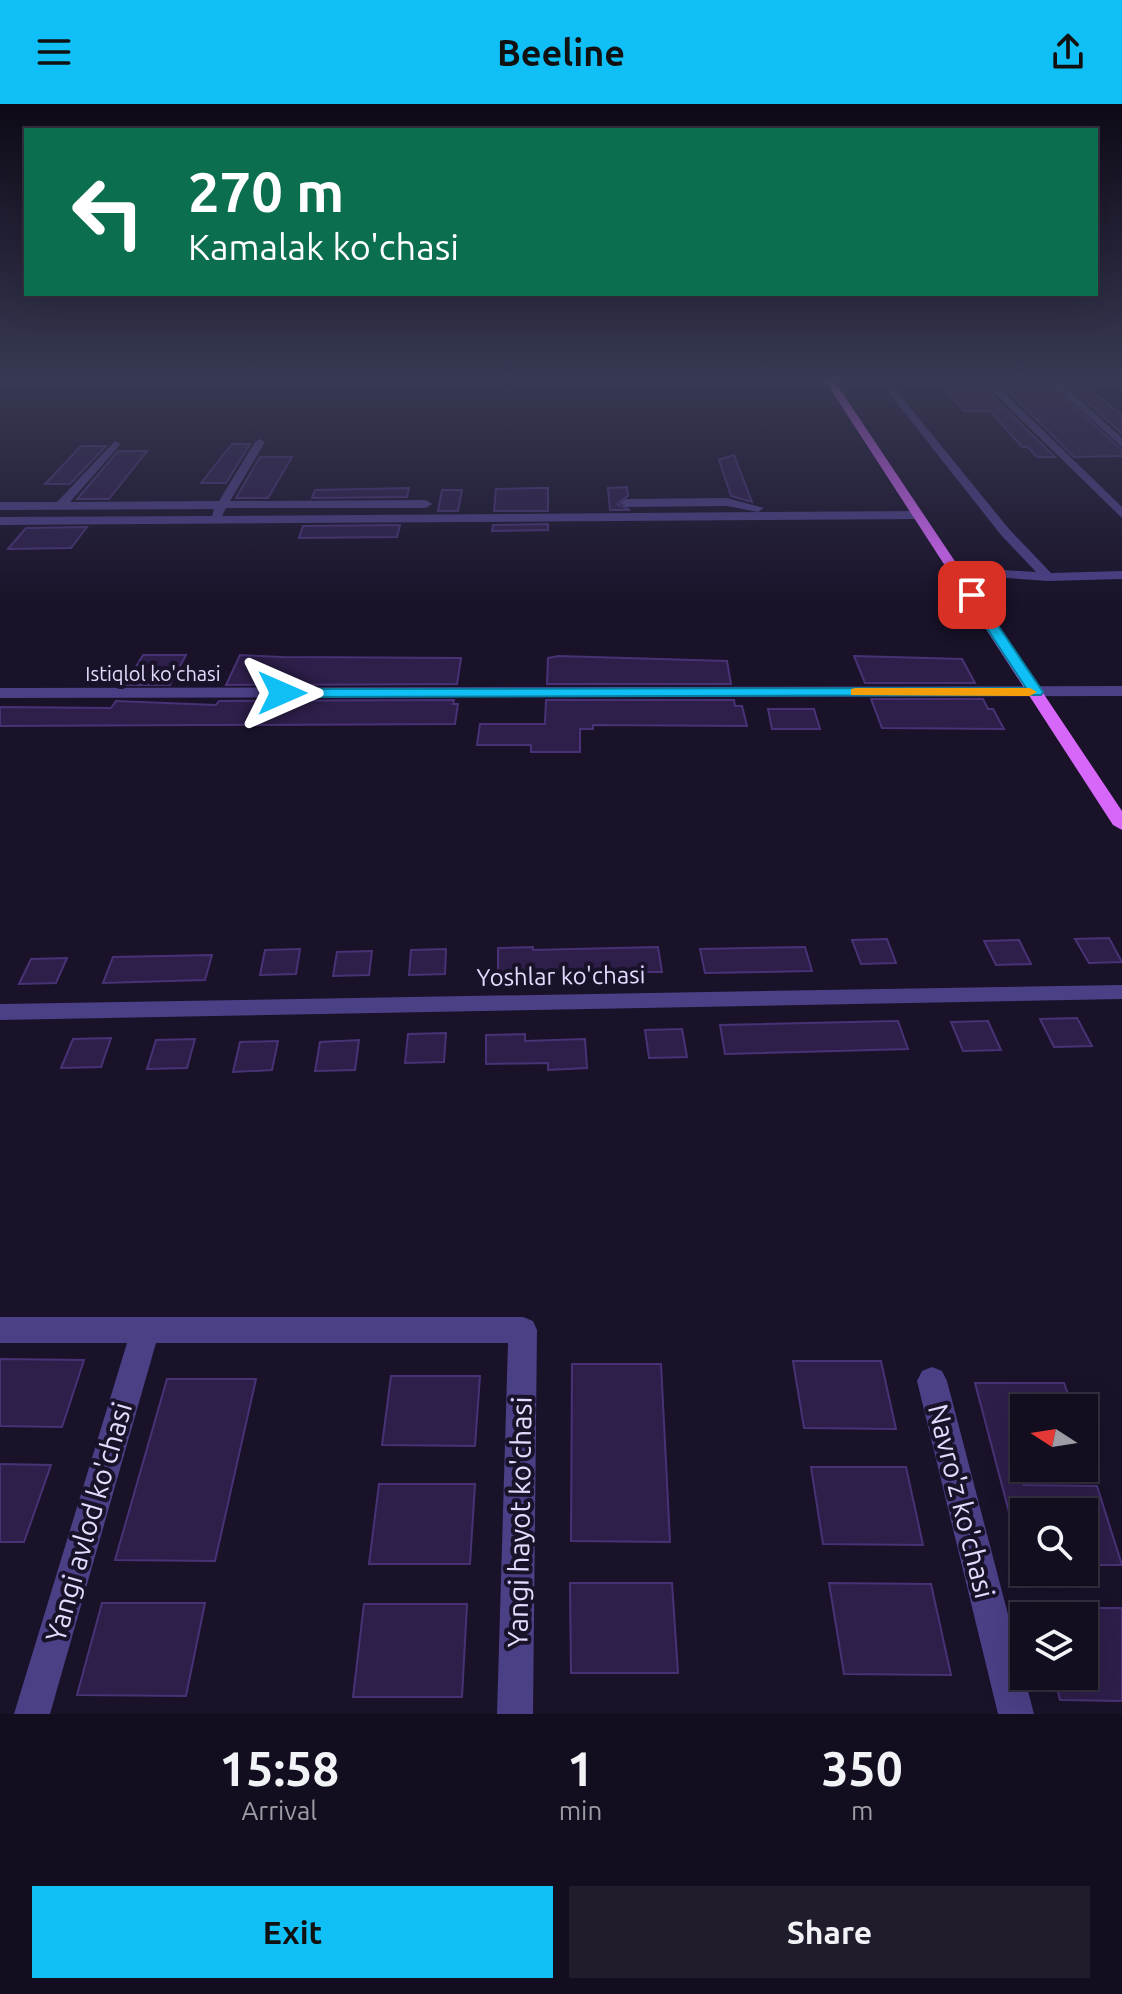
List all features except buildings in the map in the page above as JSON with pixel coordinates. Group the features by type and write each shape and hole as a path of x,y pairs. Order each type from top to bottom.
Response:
{"main road":[{"path":"878,454 1122,825"}],"street":[{"path":"61,505 106,454"},
{"path":"213,520 253,454"},
{"path":"943,454 1005,532 1048,577"},
{"path":"1061,454 1122,514"},
{"path":"448,504 602,503"},
{"path":"618,503 743,503 771,516"},
{"path":"0,506 433,504"},
{"path":"337,519 342,505"},
{"path":"0,521 918,515"},
{"path":"956,571 1048,577 1122,575"},
{"name":"Istiqlol ko'chasi","path":"0,693 1122,691"},
{"name":"Yoshlar ko'chasi","path":"0,1012 1122,992"},
{"path":"0,1330 145,1331"},
{"name":"Yangi hayot ko'chasi","path":"145,1331 523,1330 515,1714"},
{"name":"Yangi avlod ko'chasi","path":"32,1714 145,1331"},
{"name":"Navro'z ko'chasi","path":"932,1381 1016,1714"}],"slow traffic":[{"path":"856,692 1030,692"}],"route":[{"path":"282,693 1036,692 972,595"}]}
